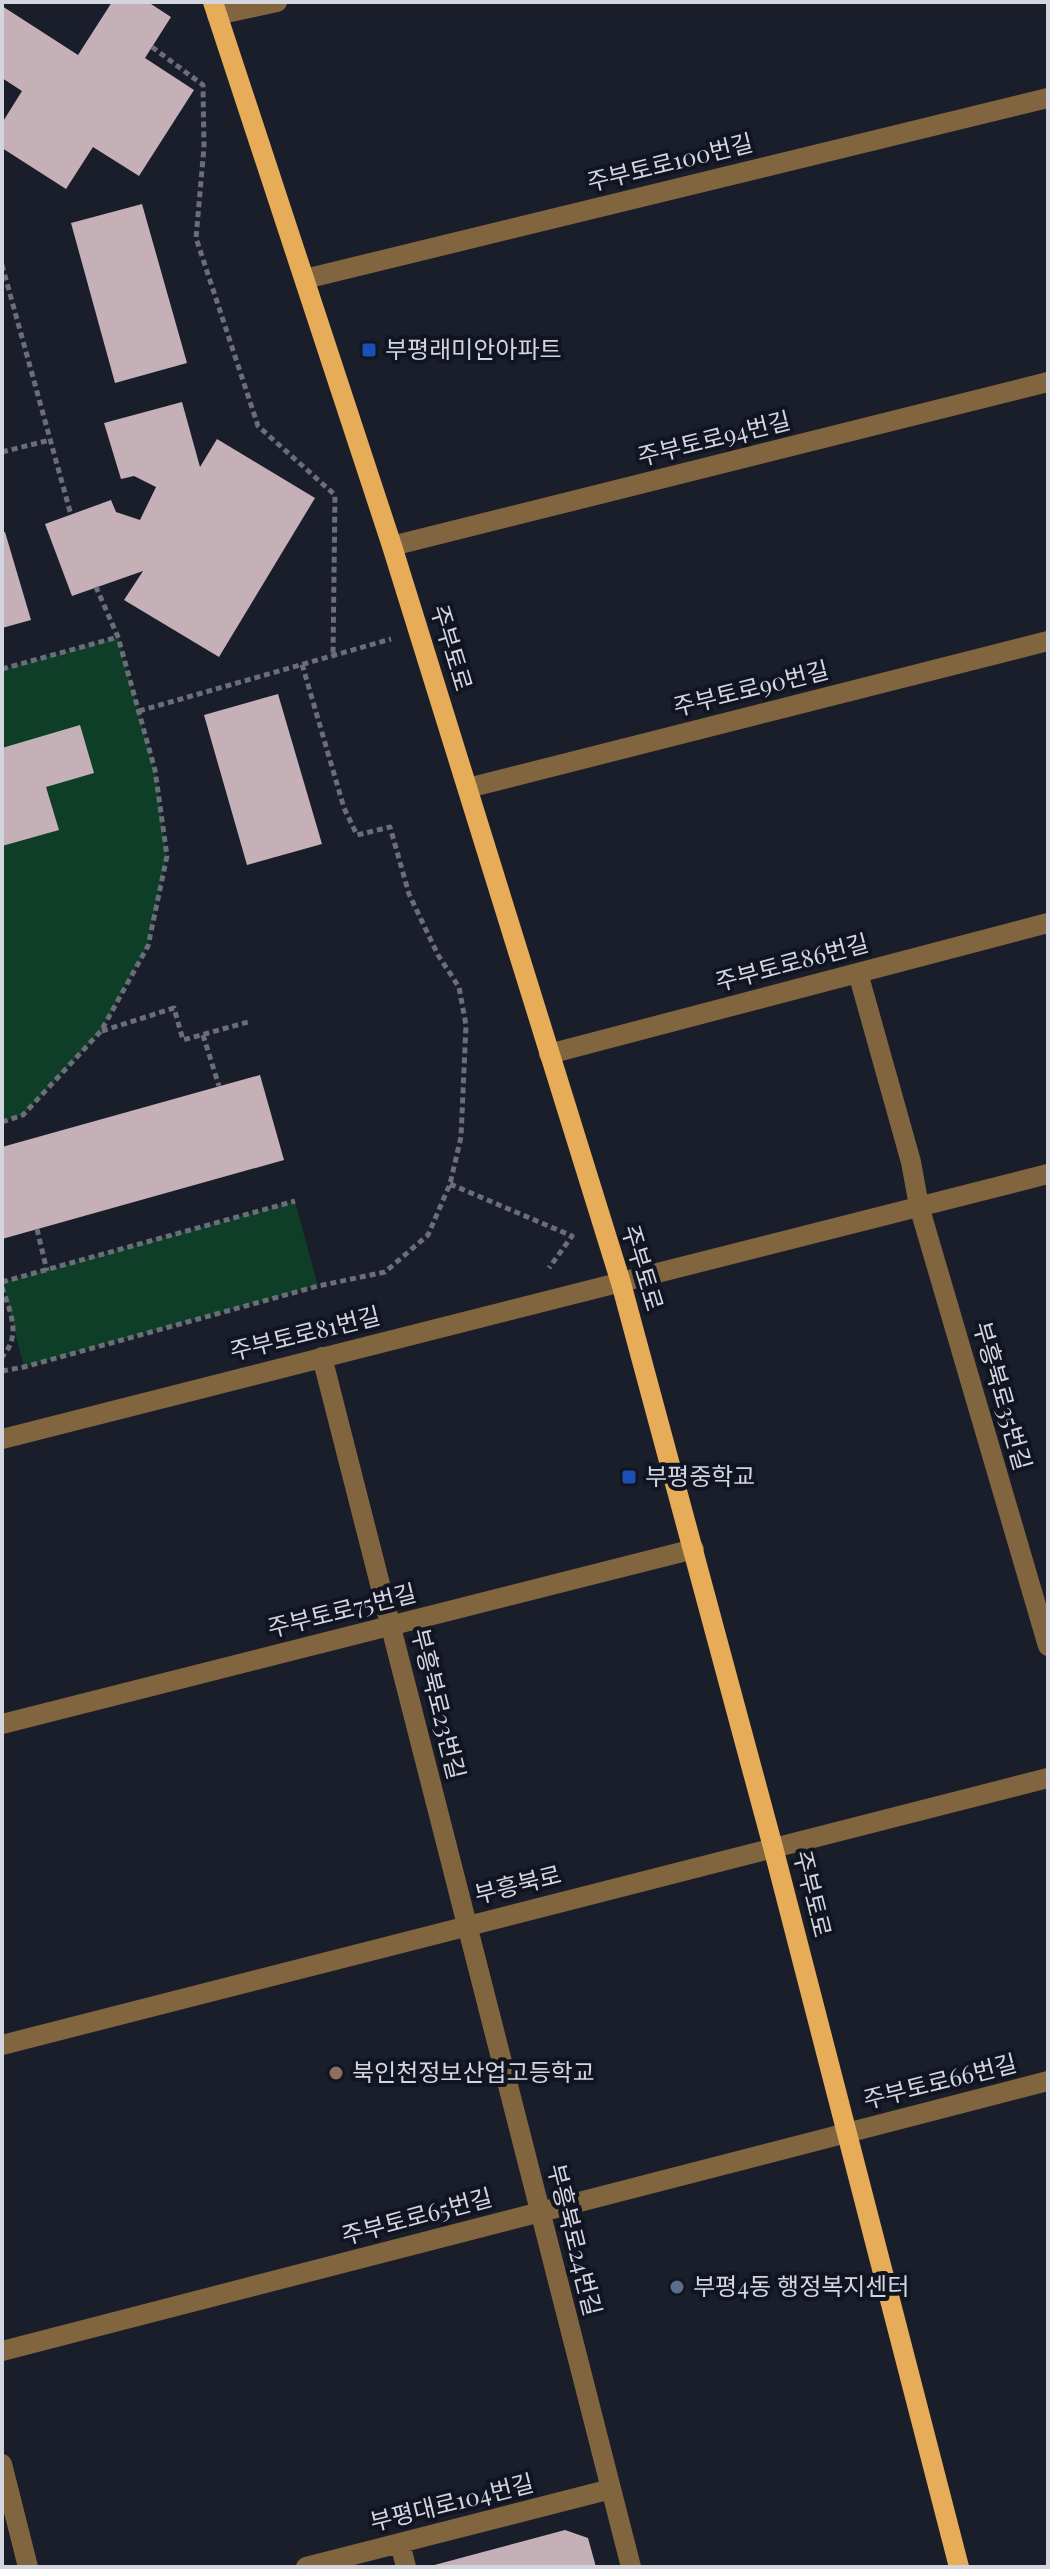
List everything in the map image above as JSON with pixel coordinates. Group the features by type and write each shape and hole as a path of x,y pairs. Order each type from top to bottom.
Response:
{"main road":[{"name":"주부토로","path":"215,9 392,546 621,1283 773,1847 959,2567"}],"street":[{"path":"215,9 277,2"},
{"name":"주부토로100번길","path":"305,279 1048,98"},
{"name":"주부토로94번길","path":"392,546 1048,382"},
{"name":"주부토로90번길","path":"468,788 1048,641"},
{"name":"주부토로86번길","path":"549,1054 1048,923"},
{"name":"부흥북로35번길","path":"858,973 911,1162 919,1206 1048,1646"},
{"path":"919,1206 1048,1174"},
{"name":"주부토로81번길","path":"2,1439 919,1206"},
{"name":"부흥북로23번길","path":"322,1357 467,1925"},
{"name":"주부토로75번길","path":"2,1724 694,1549"},
{"name":"부흥북로","path":"2,2045 1048,1778"},
{"name":"부흥북로24번길","path":"467,1925 631,2567"},
{"name":"주부토로66번길","path":"846,2133 1048,2081"},
{"name":"주부토로65번길","path":"2,2351 846,2133"},
{"path":"2,2464 28,2567"},
{"name":"부평대로104번길","path":"306,2567 611,2489"},
{"path":"400,2543 406,2567"}],"path":[{"path":"152,47 203,85 204,147 196,238 258,426 335,495 333,655"},
{"path":"2,265 71,515"},
{"path":"2,452 50,440"},
{"path":"2,1122 23,1115 101,1031 148,946 167,856 155,770 118,637 96,587"},
{"path":"138,711 418,631"},
{"path":"2,669 118,637"},
{"path":"2,1371 318,1286 385,1272 428,1235 450,1184 461,1137 465,1079 466,1025 459,987 438,955 409,894 390,827 357,835 344,808 302,664"},
{"path":"101,1031 174,1008 183,1040 248,1022"},
{"path":"203,1035 219,1086"},
{"path":"450,1184 572,1236 523,1305"},
{"path":"2,1357 11,1348 14,1325 2,1285 295,1201"},
{"path":"37,1229 47,1271"}],"green space":[{"path":"118,637 155,770 167,856 148,946 101,1031 23,1115 2,1122 2,669"},
{"path":"295,1201 318,1286 24,1367 2,1282"}],"building":[{"path":"112,2 148,2 171,17 145,58 194,90 139,176 93,147 66,189 2,148 2,123 22,91 2,78 2,6 78,55"},
{"path":"142,204 187,363 115,383 71,223"},
{"path":"182,402 200,467 217,439 315,498 219,657 124,600 143,571 72,596 45,524 111,500 116,512 140,520 156,487 134,476 121,479 104,423"},
{"path":"5,532 31,620 2,628 2,533"},
{"path":"278,694 322,844 247,865 204,715"},
{"path":"80,725 94,773 46,787 59,830 2,846 2,748"},
{"path":"260,1075 284,1160 2,1239 2,1147"},
{"path":"565,2530 588,2538 596,2567 427,2567"}],"place":[{"name":"부평래미안아파트","path":"369,350"},
{"name":"부평중학교","path":"629,1477"},
{"name":"북인천정보산업고등학교","path":"336,2073"},
{"name":"부평4동 행정복지센터","path":"677,2287"}]}
